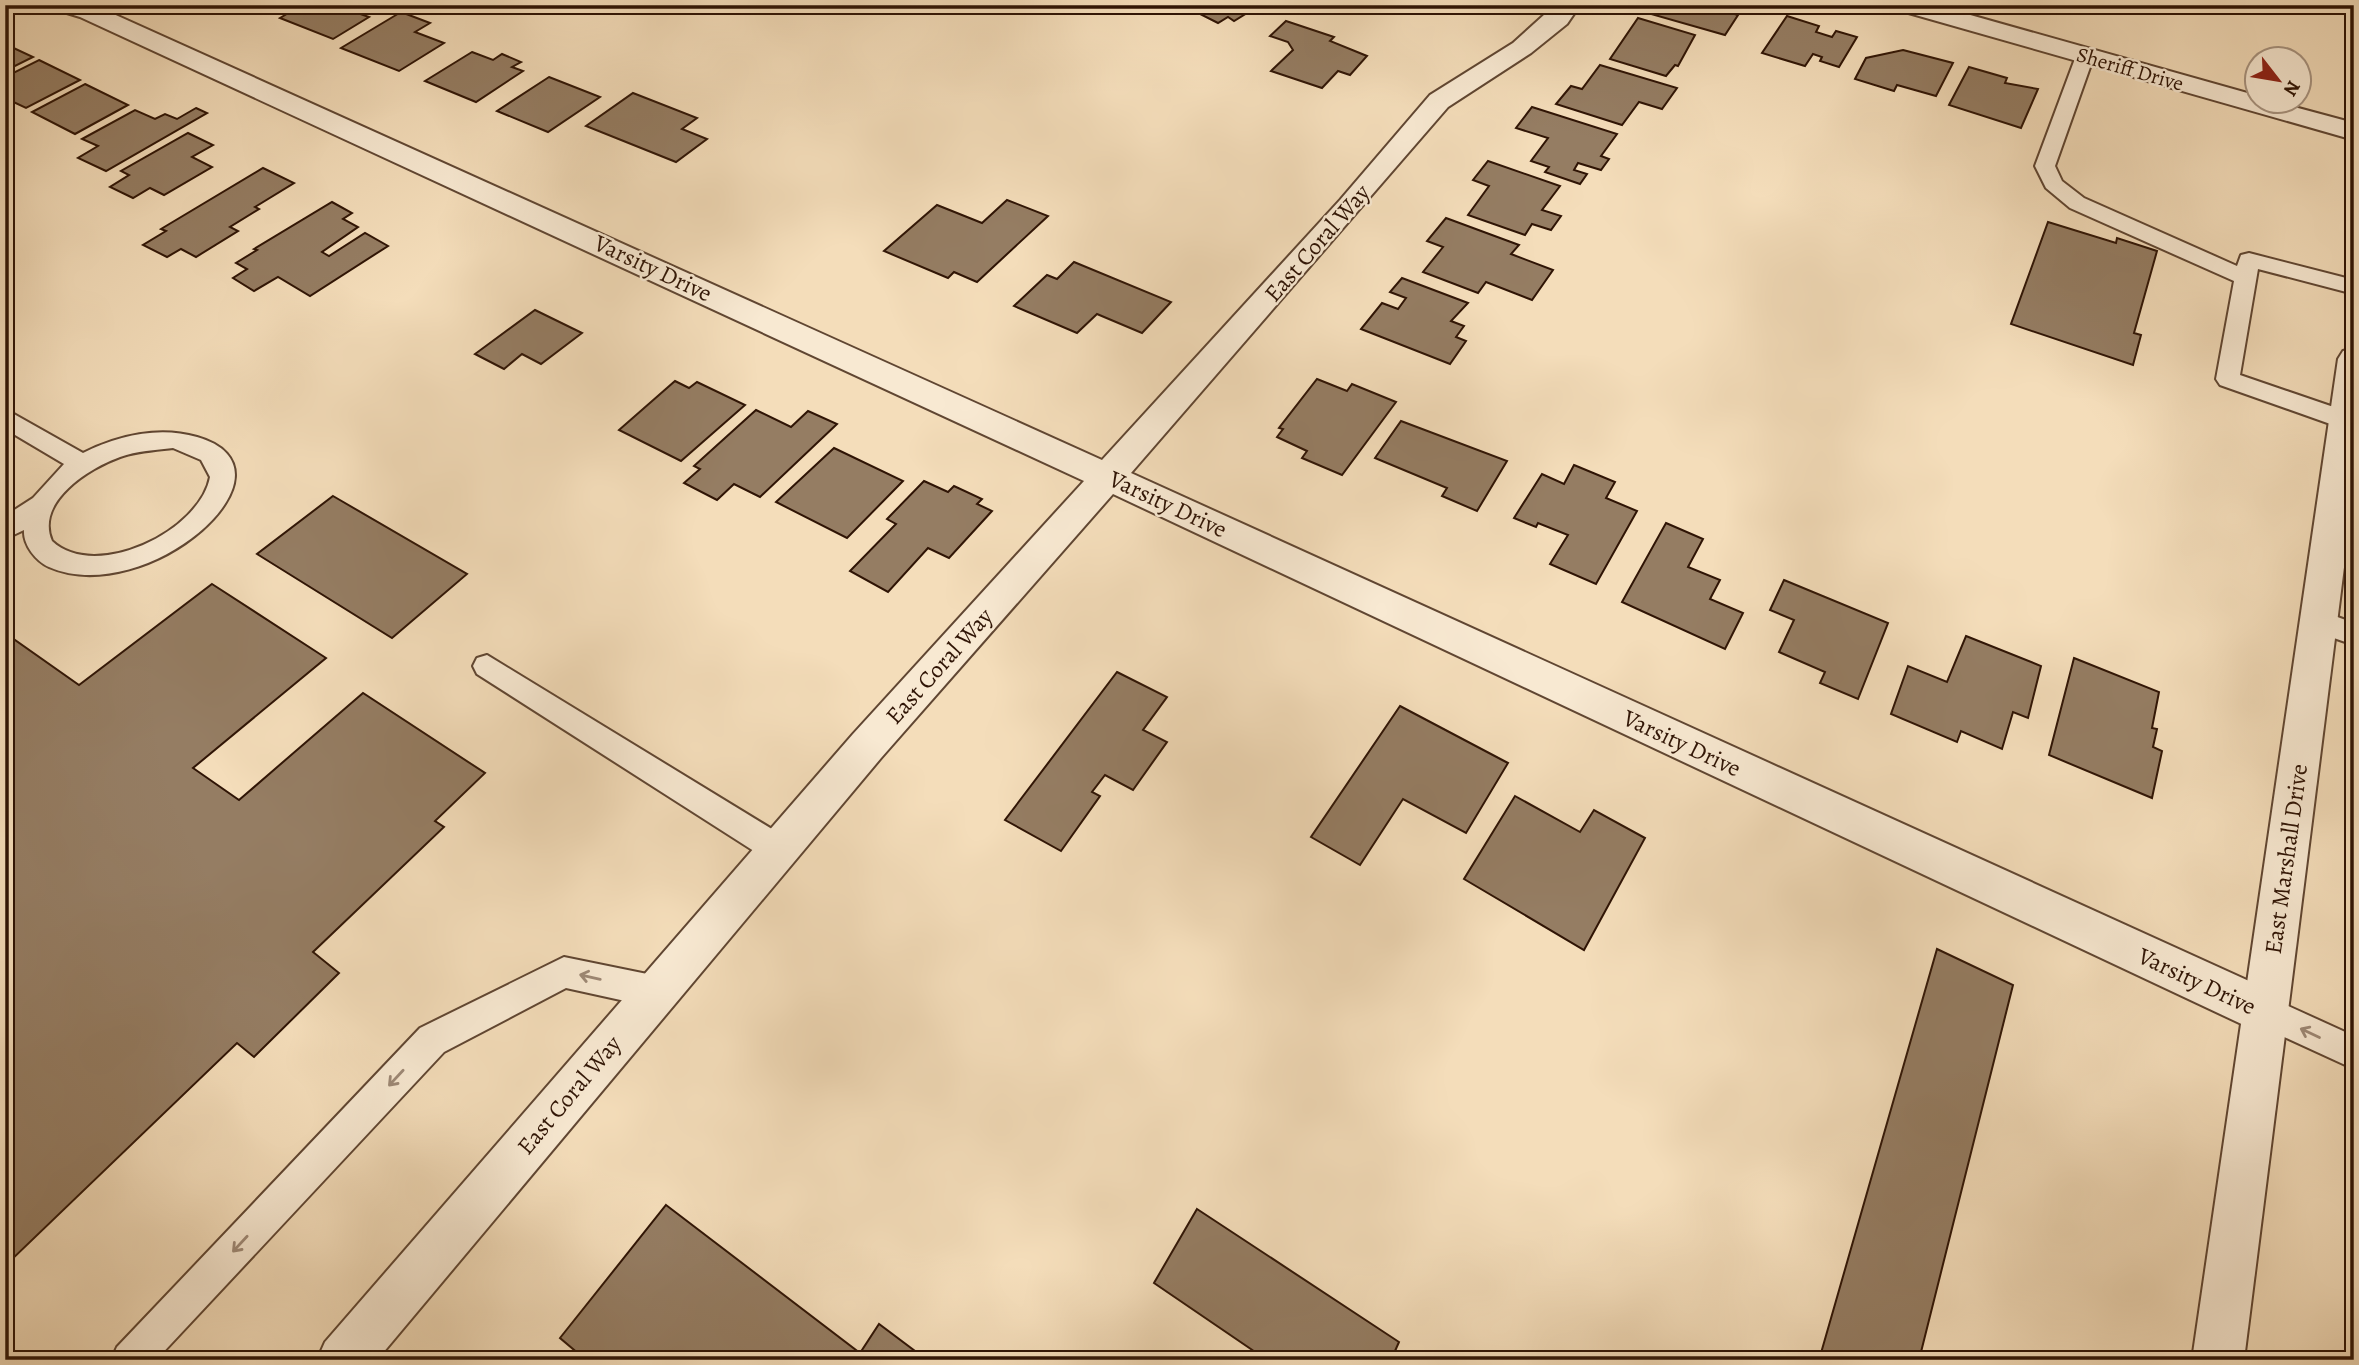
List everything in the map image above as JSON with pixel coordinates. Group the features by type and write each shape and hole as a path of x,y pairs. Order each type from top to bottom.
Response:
{"street":[{"name":"Varsity Drive","path":"66,5 89,12 1109,477 2266,1013"},
{"name":"East Coral Way","path":"342,1360 867,746 1109,477 1439,102 1522,48 1558,19 1568,5"},
{"name":"Sheriff Drive","path":"1907,5 2354,132"},
{"name":"East Marshall Drive","path":"2218,1360 2266,1013 2336,628 2345,420 2353,368"}],"lane":[{"path":"2085,56 2045,166 2053,184 2077,203 2246,278"},
{"path":"2345,420 2228,379 2249,260 2354,287"},
{"path":"5,418 83,464"},
{"path":"5,529 41,505 58,484 83,464 123,446 173,439 198,443 215,454 223,471 219,492 207,512 186,532 160,549 130,560 100,566 72,566 50,558 38,545 34,527 41,505"},
{"path":"487,666 779,850"},
{"path":"130,1360 432,1040 564,972 657,992"},
{"path":"2266,1013 2354,1053"}],"building":[{"path":"302,5 357,5 349,10 369,17 333,39 280,18"},
{"path":"1200,5 1260,5 1234,21 1228,17 1218,23 1192,10"},
{"path":"1649,5 1723,5 1720,10 1738,15 1725,35 1644,12"},
{"path":"401,12 430,23 415,32 444,43 399,71 341,48"},
{"path":"1787,16 1819,26 1816,32 1832,37 1836,31 1857,37 1839,67 1820,61 1822,57 1813,54 1805,66 1762,53"},
{"path":"1638,18 1695,35 1678,66 1675,65 1666,76 1610,59"},
{"path":"1286,21 1334,37 1330,41 1367,56 1350,75 1338,71 1322,88 1271,71 1293,50 1288,42 1270,36"},
{"path":"5,44 33,57 5,71"},
{"path":"1903,50 1953,63 1936,96 1897,85 1894,91 1855,79 1866,58"},
{"path":"472,52 493,60 502,54 521,62 512,67 523,71 476,102 425,81"},
{"path":"39,60 80,80 26,108 5,98 5,77"},
{"path":"1600,65 1677,88 1662,109 1639,102 1622,125 1556,104 1571,86 1582,89"},
{"path":"1969,67 2007,78 2005,83 2038,89 2021,128 1949,105"},
{"path":"549,77 600,97 548,132 497,111"},
{"path":"85,84 128,105 75,134 32,112"},
{"path":"633,93 697,118 682,129 707,139 676,162 586,126"},
{"path":"1532,107 1617,134 1601,156 1609,159 1601,170 1578,163 1574,170 1587,174 1580,184 1545,172 1549,167 1531,161 1548,138 1516,128"},
{"path":"196,108 207,113 106,171 78,158 98,146 82,139 135,110 155,119 165,114 177,119"},
{"path":"188,133 213,145 192,157 212,167 164,195 150,188 133,198 110,187 129,175 121,171"},
{"path":"1488,161 1560,186 1542,210 1561,216 1551,230 1532,224 1525,235 1468,215 1489,186 1473,180"},
{"path":"263,168 294,183 255,207 259,209 230,227 238,231 196,257 181,249 167,257 143,245 166,231 161,229"},
{"path":"1007,200 1048,216 977,282 954,272 948,278 884,251 937,205 982,223"},
{"path":"332,202 352,213 343,219 358,227 322,252 329,256 365,233 388,246 310,296 278,277 254,291 233,278 247,269 236,263 257,250 254,249"},
{"path":"1446,218 1519,245 1511,254 1553,270 1532,300 1486,282 1478,293 1423,272 1443,247 1427,241"},
{"path":"2048,222 2116,243 2117,238 2157,251 2134,333 2141,335 2133,365 2011,324"},
{"path":"1074,262 1171,302 1142,333 1097,314 1077,333 1014,306 1047,275 1057,279"},
{"path":"1402,278 1468,303 1451,321 1464,326 1456,337 1466,341 1450,364 1361,329 1382,303 1398,309 1406,298 1390,292"},
{"path":"535,310 582,333 541,364 522,354 504,369 475,354"},
{"path":"1317,379 1347,391 1352,384 1396,402 1342,475 1302,458 1307,451 1277,437 1283,429 1279,428"},
{"path":"675,381 689,388 697,382 745,405 681,461 619,430"},
{"path":"756,410 791,427 808,411 837,424 760,497 734,484 717,500 684,483 700,469 694,466"},
{"path":"1401,421 1507,461 1477,511 1442,496 1447,488 1375,458"},
{"path":"834,448 903,481 847,538 776,502"},
{"path":"1574,465 1615,482 1606,498 1637,511 1596,584 1550,564 1568,535 1538,523 1536,527 1514,518 1542,474 1564,484"},
{"path":"924,481 948,492 954,486 982,499 977,504 992,511 949,558 928,548 888,592 850,571 896,524 887,519"},
{"path":"333,496 467,574 392,638 257,554"},
{"path":"1666,523 1703,539 1688,567 1720,580 1710,599 1743,613 1725,649 1622,602"},
{"path":"1784,580 1888,623 1858,699 1820,683 1825,672 1779,652 1794,620 1770,610"},
{"path":"212,584 326,658 193,768 239,800 363,693 485,773 435,821 444,827 313,952 339,973 254,1057 237,1043 5,1266 5,633 79,685"},
{"path":"1966,636 2041,666 2028,718 2013,712 2002,749 1961,731 1957,742 1891,714 1908,666 1947,682"},
{"path":"2074,658 2159,692 2152,728 2157,729 2153,747 2162,751 2152,798 2049,755"},
{"path":"1117,672 1167,697 1143,730 1167,742 1133,790 1105,775 1092,792 1100,796 1061,851 1005,820"},
{"path":"1400,706 1508,763 1466,833 1403,799 1360,865 1311,837"},
{"path":"1515,796 1580,832 1594,810 1645,838 1584,950 1464,879"},
{"path":"1937,949 2013,985 1919,1360 1819,1360"},
{"path":"666,1205 860,1353 879,1324 927,1360 586,1360 560,1338"},
{"path":"1197,1209 1399,1342 1391,1360 1267,1360 1154,1283"}]}
